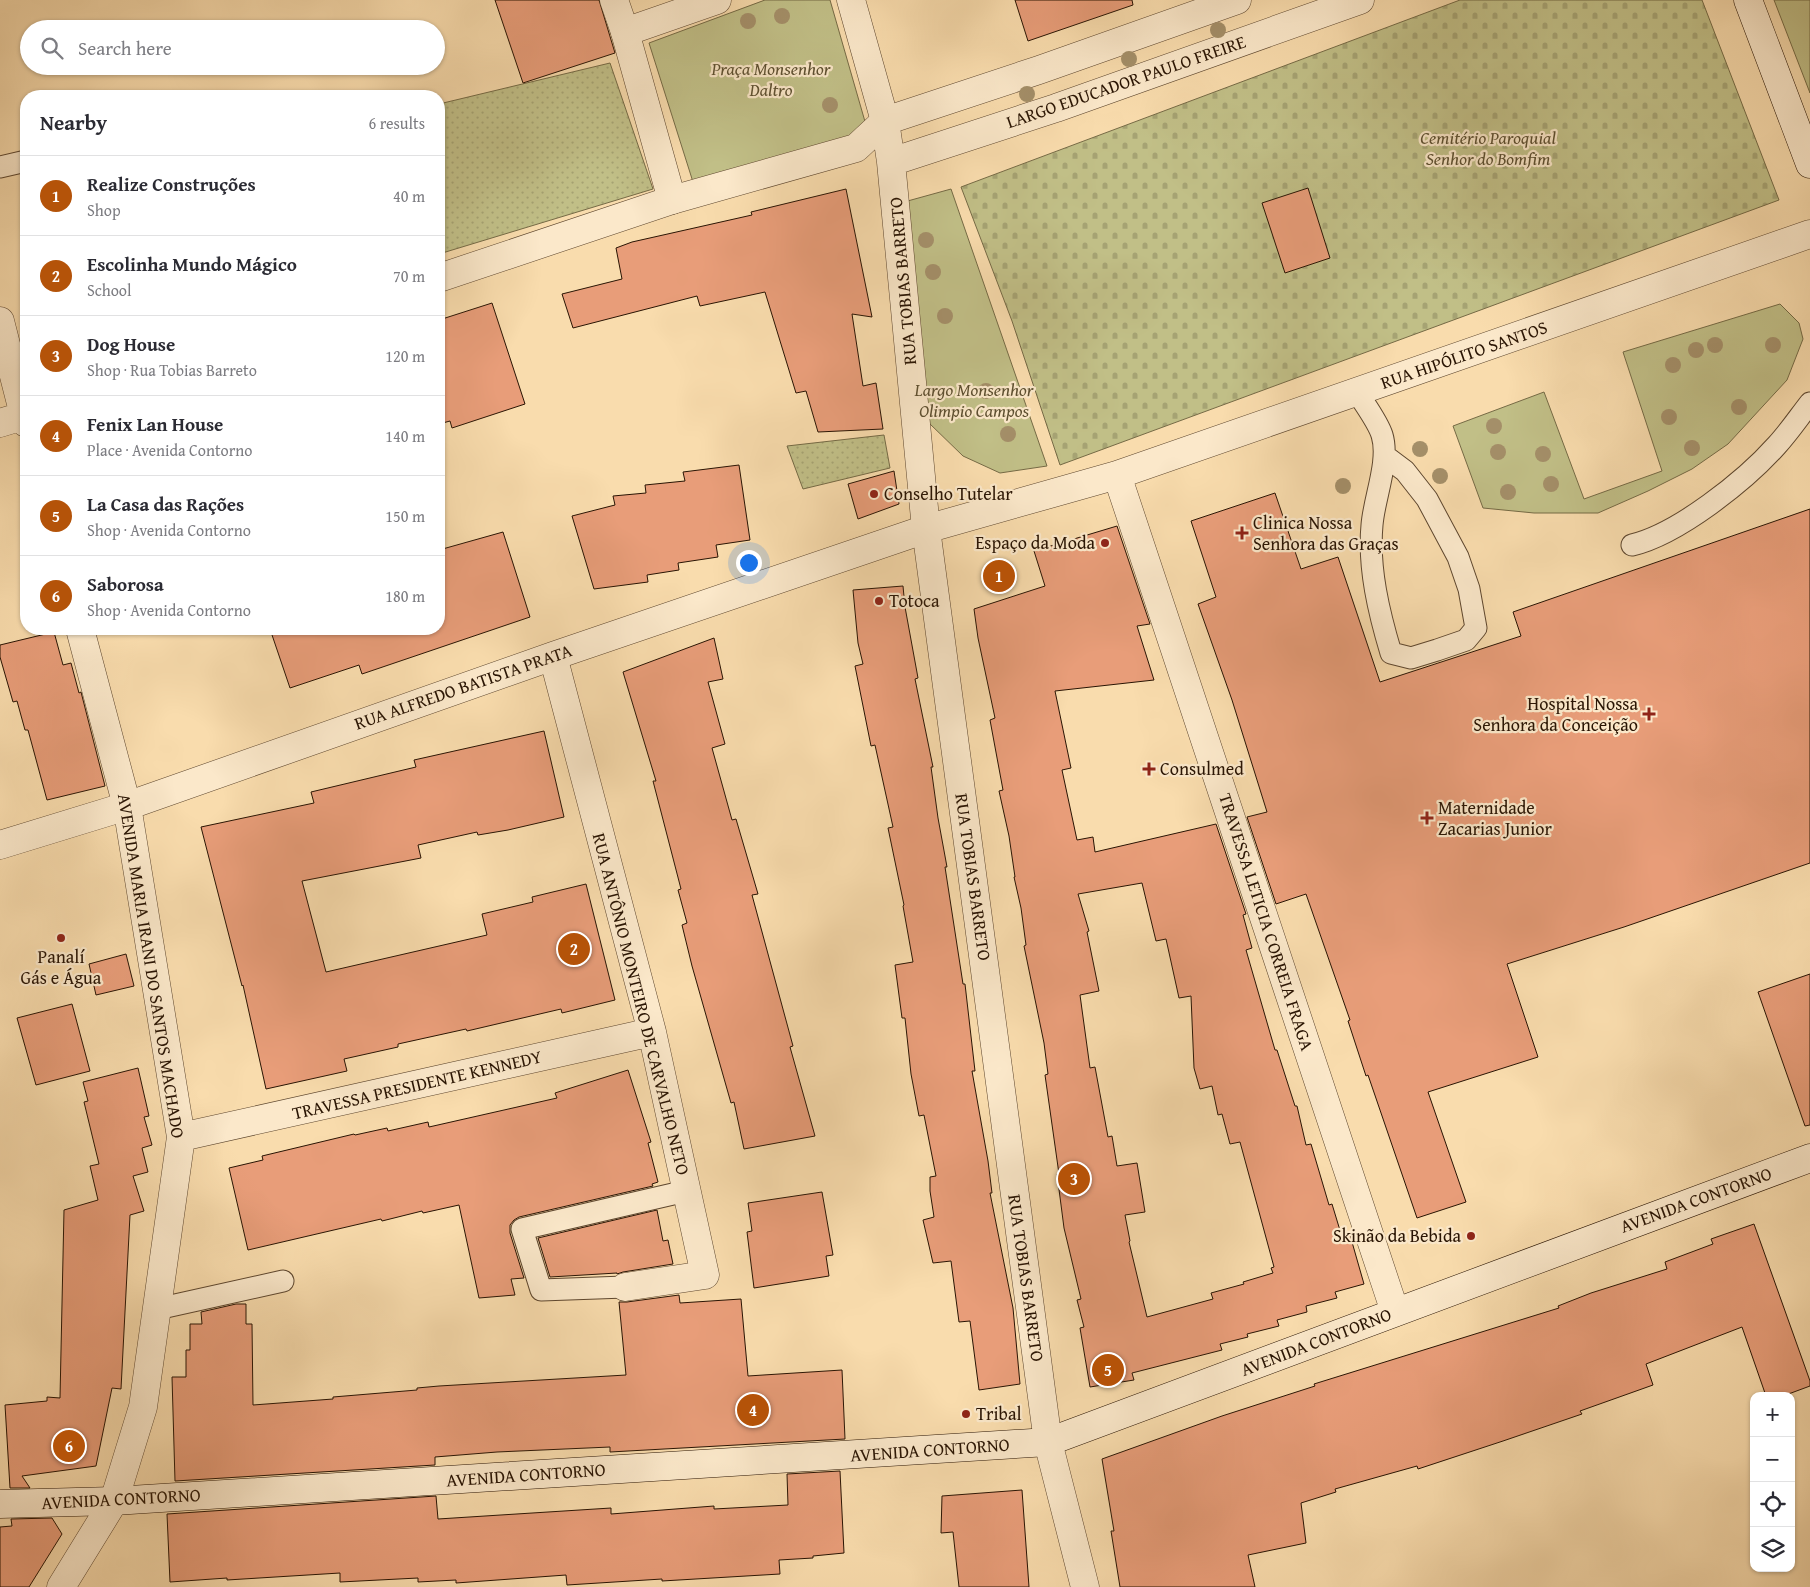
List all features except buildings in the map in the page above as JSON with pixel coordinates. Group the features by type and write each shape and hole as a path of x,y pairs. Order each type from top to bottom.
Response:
{"street":[{"path":"614,0 625,32 672,200"},
{"path":"625,32 717,0"},
{"path":"851,0 885,121"},
{"path":"445,276 672,200 856,148 885,121 1038,70 1237,0"},
{"name":"LARGO EDUCADOR PAULO FREIRE","path":"891,162 1056,108 1360,0"},
{"path":"1748,0 1810,164"},
{"name":"RUA TOBIAS BARRETO","path":"885,121 891,162 926,529 1048,1442 1085,1587"},
{"path":"856,148 891,162"},
{"name":"RUA HIPÓLITO SANTOS","path":"926,529 1117,475 1810,234"},
{"path":"0,322 19,419"},
{"name":"TRAVESSA LETICIA CORREIA FRAGA","path":"1117,475 1395,1312"},
{"name":"RUA ALFREDO BATISTA PRATA","path":"0,845 127,806 553,656 926,529"},
{"name":"AVENIDA MARIA IRANI DO SANTOS MACHADO","path":"61,1587 114,1501 143,1407 181,1138 127,806 82,635"},
{"name":"RUA ANTÔNIO MONTEIRO DE CARVALHO NETO","path":"553,656 652,1032 704,1275 625,1286"},
{"name":"TRAVESSA PRESIDENTE KENNEDY","path":"181,1138 652,1032"},
{"name":"AVENIDA CONTORNO","path":"0,1504 114,1501 1048,1442 1810,1158"}],"lane":[{"path":"0,167 20,162"},
{"path":"1357,392 1382,434 1385,456 1372,526 1372,564 1382,622 1391,653 1411,658 1466,640 1476,628 1469,589 1458,556 1427,499 1405,471 1385,456"},
{"path":"1632,545 1642,543 1676,527 1738,482 1777,445 1810,403"},
{"path":"625,1286 541,1290 522,1229 686,1191"},
{"path":"157,1309 283,1281"}],"green space":[{"name":"Praça Monsenhor Daltro","path":"765,0 830,0 868,132 693,182 649,43"},
{"name":"Cemitério Paroquial Senhor do Bomfim","path":"1460,0 1702,0 1779,200 1060,465 1012,321 961,187"},
{"path":"1774,0 1810,0 1810,93"},
{"path":"610,63 653,189 445,252 445,103"},
{"name":"Largo Monsenhor Olimpio Campos","path":"951,189 1047,466 1000,473 963,456 929,423 904,202"},
{"path":"1780,304 1799,323 1803,339 1787,380 1728,444 1692,469 1598,513 1534,513 1483,508 1453,426 1544,392 1584,499 1662,471 1623,352"},
{"path":"884,435 890,468 803,489 787,446"}],"place":[{"name":"Conselho Tutelar","path":"874,494"},
{"name":"Clinica Nossa Senhora das Graças","path":"1242,533"},
{"name":"Espaço da Moda","path":"1105,543"},
{"name":"Realize Construções","path":"999,576"},
{"name":"Totoca","path":"879,601"},
{"name":"Hospital Nossa Senhora da Conceição","path":"1649,714"},
{"name":"Consulmed","path":"1149,769"},
{"name":"Maternidade Zacarias Junior","path":"1427,818"},
{"name":"Panalí Gás e Água","path":"61,938"},
{"name":"Escolinha Mundo Mágico","path":"574,949"},
{"name":"Dog House","path":"1074,1179"},
{"name":"Skinão da Bebida","path":"1471,1236"},
{"name":"La Casa das Rações","path":"1108,1370"},
{"name":"Fenix Lan House","path":"753,1410"},
{"name":"Tribal","path":"966,1414"},
{"name":"Saborosa","path":"69,1446"}]}
